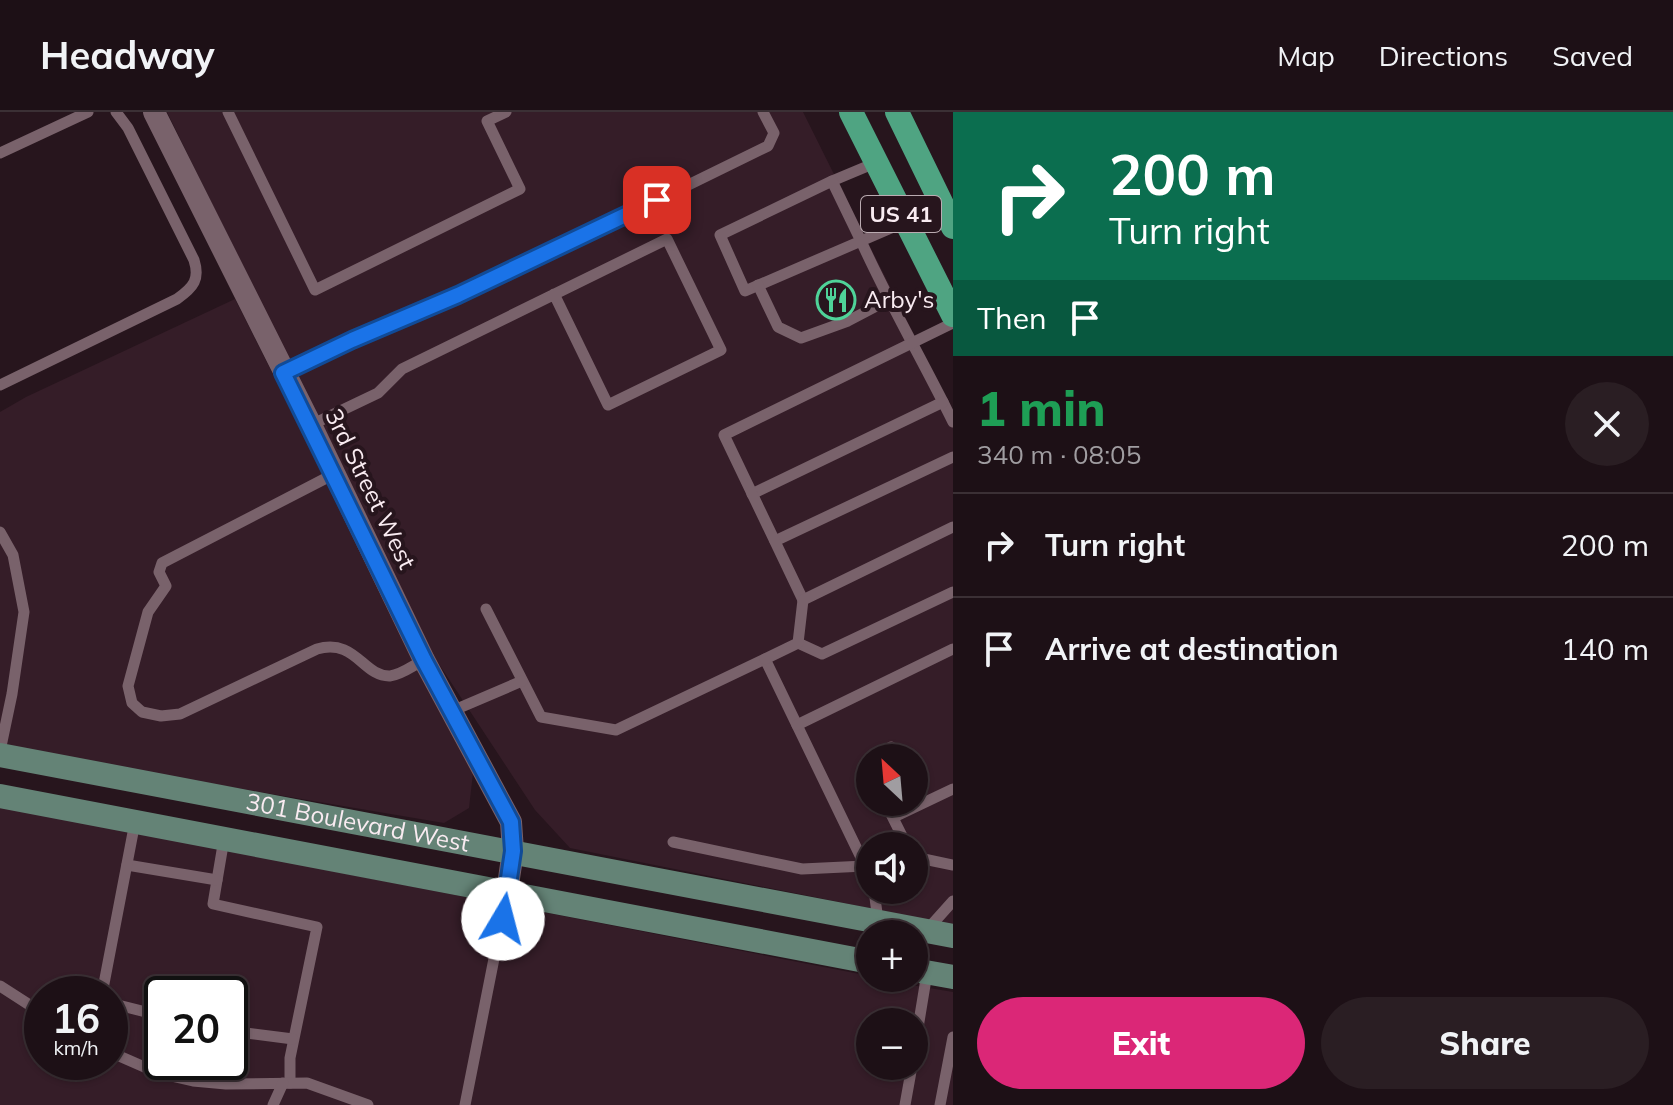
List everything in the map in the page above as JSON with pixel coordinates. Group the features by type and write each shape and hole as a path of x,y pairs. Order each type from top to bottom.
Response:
{"main road":[{"name":"US 41","path":"851,112 953,315"},
{"name":"US 41","path":"897,112 953,227"},
{"name":"301 Boulevard West","path":"0,753 873,920"},
{"name":"301 Boulevard West","path":"0,796 856,959"},
{"name":"301 Boulevard West","path":"928,931 953,936"},
{"path":"928,972 953,977"}],"street":[{"name":"3rd Street West","path":"154,112 311,425 424,660 511,822 513,851 507,892"}],"lane":[{"path":"0,153 88,112"},
{"path":"0,385 177,299 190,290 197,279 194,260 128,128 116,112"},
{"path":"228,112 315,290 520,189 487,121 506,112"},
{"path":"283,373 496,277 768,146 774,133 763,112"},
{"path":"875,163 720,235 745,291 905,222"},
{"path":"832,181 888,300 953,422"},
{"path":"311,425 378,393 402,369 554,294 667,239 721,350 608,405 554,294"},
{"path":"758,285 778,327 801,338 848,321 888,300"},
{"path":"798,643 803,600 724,435 953,323"},
{"path":"752,494 943,402"},
{"path":"775,541 953,457"},
{"path":"334,474 162,563 159,572 166,586 148,612 128,686 132,703 151,715 180,714 329,645 341,647 382,675 393,676 424,660"},
{"path":"803,600 953,527"},
{"path":"0,532 13,555 24,612 0,753"},
{"path":"798,643 822,654 953,592"},
{"path":"486,609 541,717 616,730 798,643"},
{"path":"797,725 953,649"},
{"path":"765,659 856,848"},
{"path":"452,711 522,681"},
{"path":"901,832 894,817 953,789"},
{"path":"105,976 135,822"},
{"path":"224,839 213,904 317,927 293,1039 287,1083 273,1105"},
{"path":"673,842 802,869 856,871"},
{"path":"928,860 953,865"},
{"path":"127,865 217,880"},
{"path":"465,1105 507,892"},
{"path":"928,930 953,901"},
{"path":"0,986 24,1001"},
{"path":"248,1033 293,1039"},
{"path":"940,1105 953,1037"},
{"path":"128,1060 158,1073 193,1081 319,1086 368,1105"},
{"path":"905,1105 909,1080"}],"shaded area":[{"path":"167,112 803,112 953,413 953,925 570,848 535,810 433,655"},
{"path":"235,299 473,773 469,808 444,823 0,748 0,412"},
{"path":"0,806 856,973 856,992 928,992 928,988 953,992 953,1105 0,1105"}],"place":[{"name":"Arby's","path":"836,300"}],"route":[{"path":"503,919 513,851 511,822 424,660 283,373 458,295 657,200"}]}
